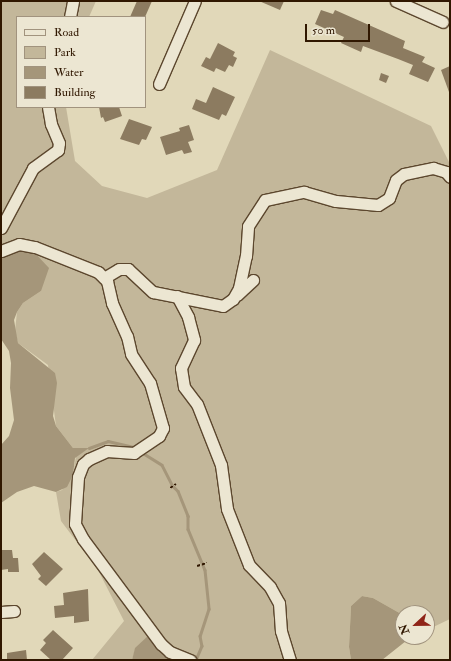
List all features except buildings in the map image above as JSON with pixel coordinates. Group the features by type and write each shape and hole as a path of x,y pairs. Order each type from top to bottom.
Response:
{"street":[{"path":"70,16 74,1"},
{"path":"159,84 195,1"},
{"path":"396,1 443,22"},
{"path":"1,228 33,168 58,150 59,143 51,124 48,108"},
{"path":"234,299 243,271 248,226 261,203 270,198 286,197 304,192 336,201 378,205 389,198 396,180 404,174 430,168 442,170 450,177"},
{"path":"1,251 19,244 35,247 98,272 104,278 127,336 131,354 150,383 163,428 159,436 134,453 107,451 86,461 78,477 75,524 83,539 102,562 161,644 170,652 190,660"},
{"path":"104,278 119,269 128,269 153,292 177,296 217,307 229,304 253,280"},
{"path":"177,296 188,317 194,340 181,368 184,387 197,404 221,465 227,509 249,565 270,587 279,604 281,631 290,660"},
{"path":"1,612 14,611"}],"path":[{"path":"170,488 176,484"},
{"path":"197,566 207,563"}],"green space":[{"path":"1,1 96,1 89,16 16,16 16,108 66,108 75,161 102,186 147,198 217,170 270,50 431,126 450,164 450,619 435,626 435,605 395,605 395,610 373,598 362,596 351,606 349,647 351,660 180,660 135,650 132,660 92,660 124,621 98,570 61,521 56,492 62,490 73,475 76,456 87,449 73,448 56,426 48,365 18,343 15,331 17,312 23,303 41,291 1,257"}],"water":[{"path":"13,249 33,251 49,268 41,291 23,303 17,312 14,320 18,343 55,373 57,383 53,416 56,426 73,448 89,448 75,458 73,475 67,487 56,492 34,486 17,492 1,503 1,445 9,436 14,420 10,388 11,363 9,351 1,339 1,257"},
{"path":"362,596 373,598 395,610 395,645 401,645 382,660 351,660 349,647 351,606"},
{"path":"149,635 180,660 132,660 135,648"}],"waterway":[{"path":"89,448 108,441 134,447"},
{"path":"143,453 162,465 172,485 178,491 188,516 188,529 205,570 209,609 200,636 202,646 196,660"}]}
